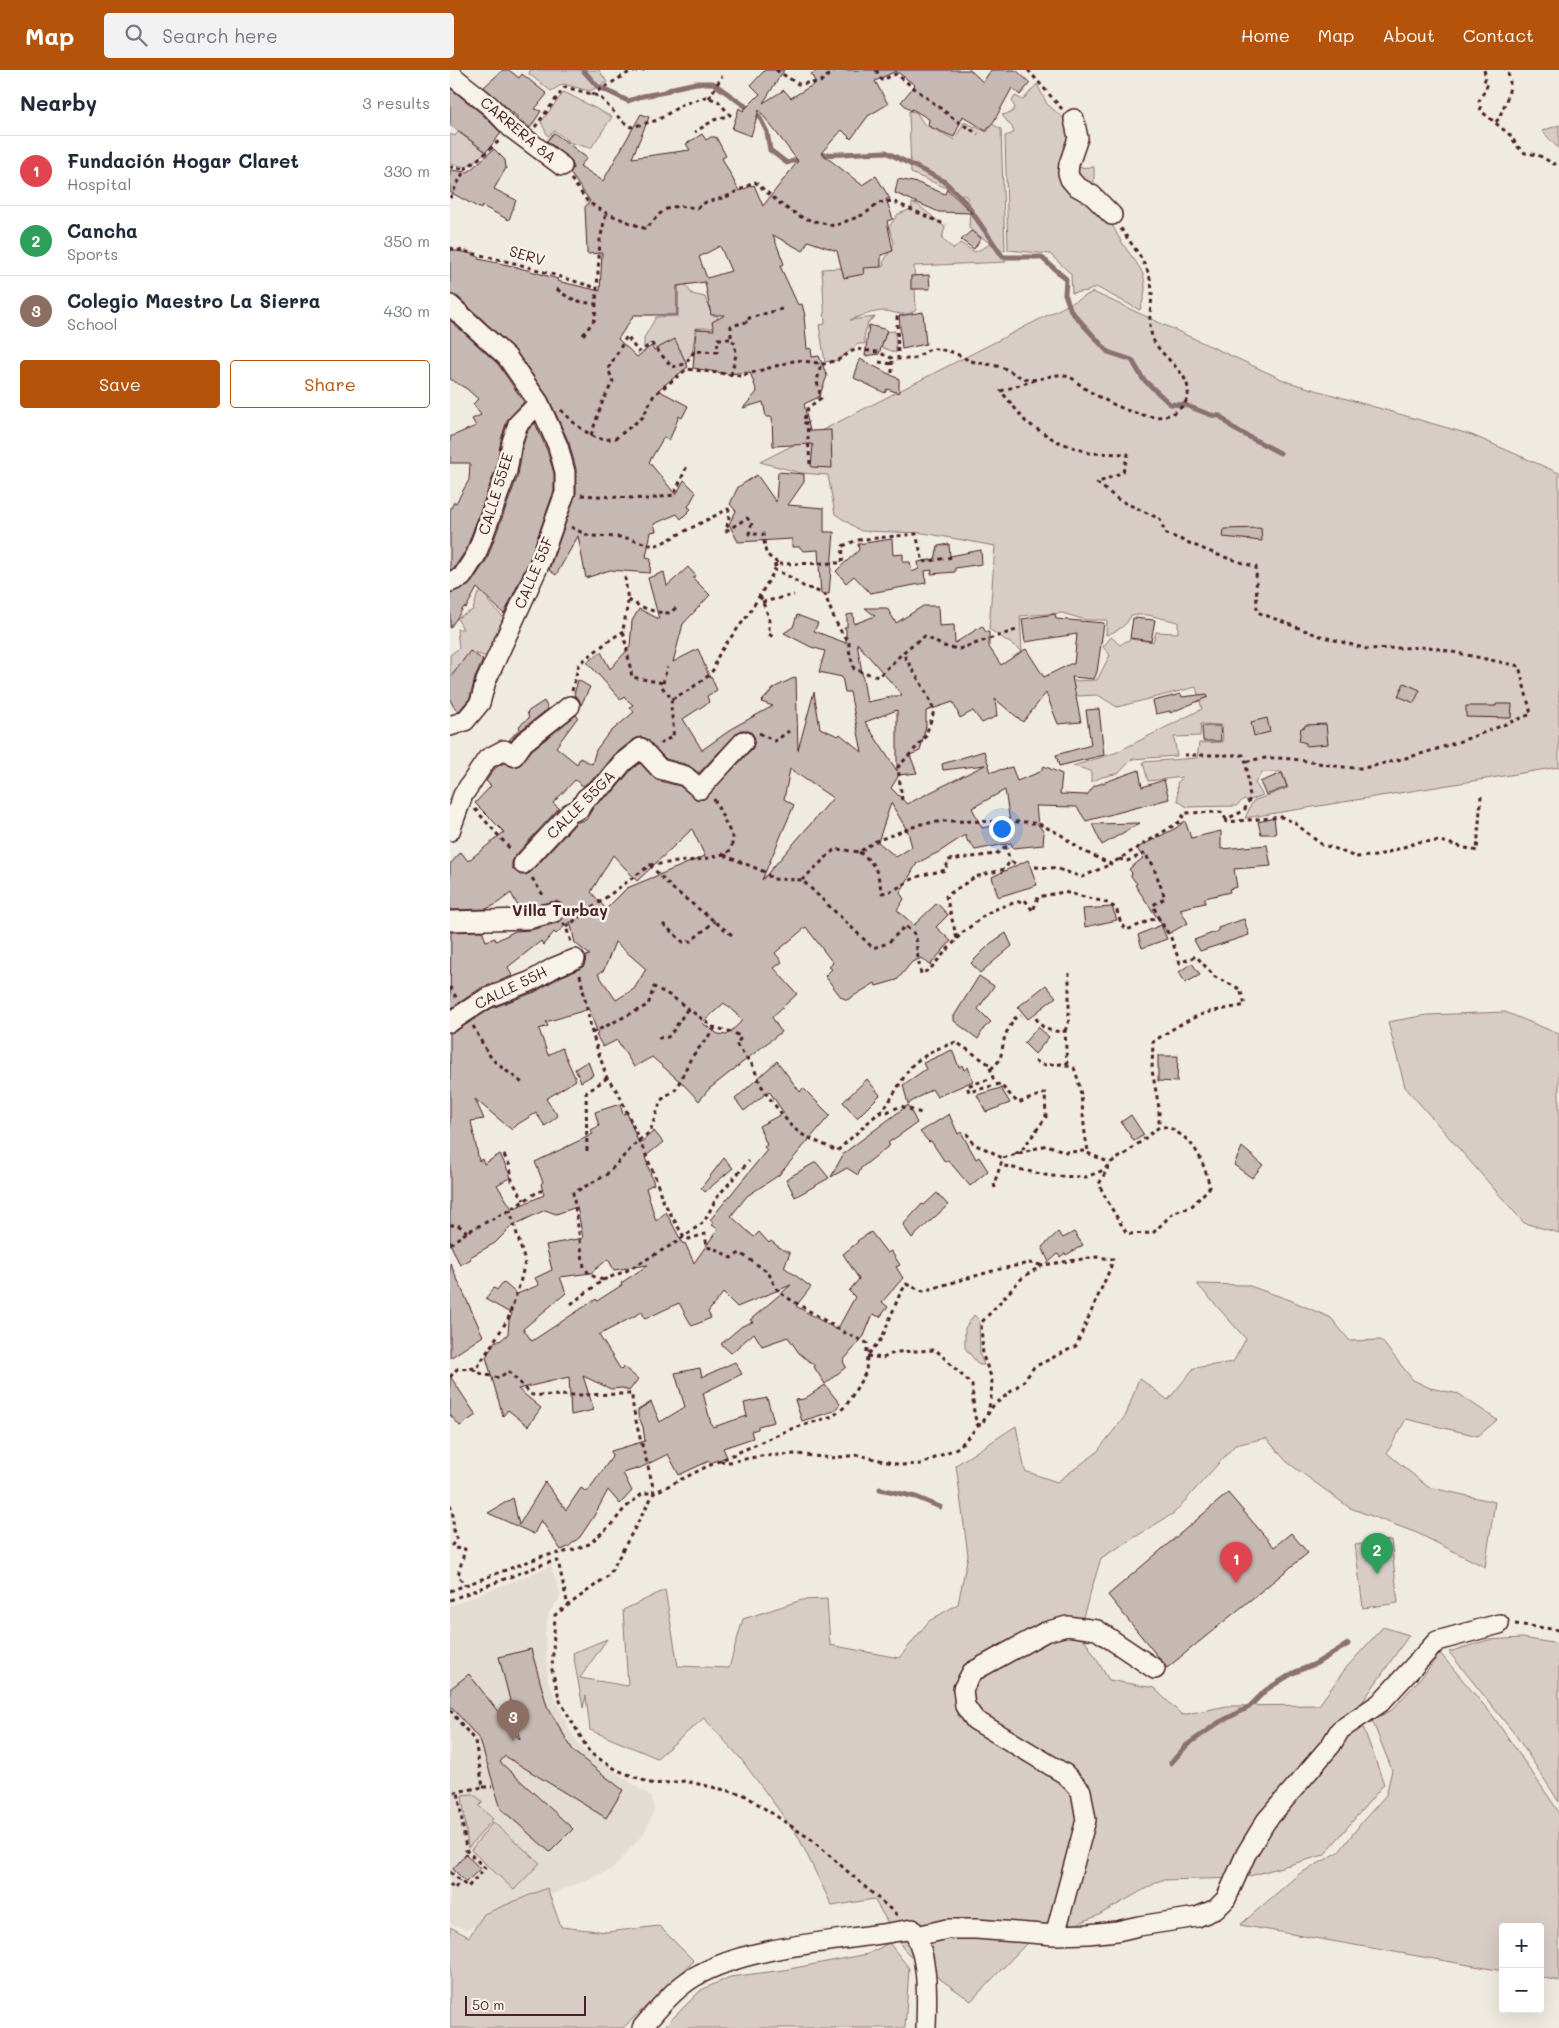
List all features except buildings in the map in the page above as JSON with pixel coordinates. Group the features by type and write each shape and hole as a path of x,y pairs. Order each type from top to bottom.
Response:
{"street":[{"name":"CARRERA 8A","path":"450,74 490,106 512,128 562,166"},
{"path":"1074,119 1078,138 1069,164 1068,173 1070,180 1076,186 1092,195 1112,215"},
{"name":"CALLE 55F","path":"450,306 507,357 539,403 558,446 565,472 565,493 556,521 539,566 486,681 480,703 465,721 450,726"},
{"name":"CALLE 55EE","path":"450,582 462,577 476,555 506,471 516,430 526,415 539,403"},
{"path":"450,831 456,791 487,759 504,750 514,756 524,742 570,706"},
{"path":"704,785 744,741"},
{"name":"CALLE 55GA","path":"524,864 570,814 579,809 586,798 606,783 623,762 641,748 660,769 685,776 704,785"},
{"path":"450,921 528,919 554,912"},
{"name":"CALLE 55H","path":"457,1016 487,998 531,981 555,967 575,959"},
{"path":"642,2028 663,2003 692,1978 741,1957 948,1929 976,1929 1055,1935 1117,1931 1197,1917 1216,1909 1226,1899 1246,1854 1266,1821 1331,1745 1340,1730 1380,1703 1437,1641 1499,1624"},
{"path":"1055,1935 1086,1820 1081,1792 1065,1774 975,1720 964,1706 963,1689 972,1672 1045,1632 1067,1626 1096,1630 1155,1669"},
{"path":"915,1933 927,1981 926,2028"}],"path":[{"path":"591,95 628,73 644,70"},
{"path":"776,70 798,84 820,82 835,70"},
{"path":"876,70 882,80 896,74 957,121 978,134"},
{"path":"1028,70 1057,105 1074,119"},
{"path":"1484,70 1486,76 1484,82 1487,86 1479,101 1481,111 1510,135 1518,147 1525,153 1538,155 1554,164 1559,163"},
{"path":"1496,122 1510,88 1508,73 1505,70"},
{"path":"710,96 722,76"},
{"path":"532,130 565,87 599,96 622,121 631,127 658,120 683,104 710,96 718,101 730,115 714,120 695,132"},
{"path":"450,198 465,169 486,153 512,128"},
{"path":"562,166 588,202 606,213 646,229 661,211 674,206 697,208 706,202 726,197 755,182 783,206 803,218 834,226 864,214 878,203 892,201 946,225"},
{"path":"450,167 465,169"},
{"path":"583,336 595,319 600,240 606,213"},
{"path":"1112,215 1144,260 1152,284 1149,327 1154,341 1163,355 1180,371 1187,384 1188,394 1185,405 1172,414 1158,417 1125,410 1081,386 1074,378 1052,374 1001,391 1026,422 1056,441 1089,453 1128,454 1123,472 1097,483 1119,500 1160,519 1165,533 1218,555 1256,567 1257,612 1317,635 1367,649 1429,647 1519,666 1530,714 1473,738 1412,757 1361,768 1293,759 1256,758 1246,762"},
{"name":"SERV","path":"450,248 518,264 597,288"},
{"path":"557,289 567,298 576,302 596,304"},
{"path":"730,339 731,326 750,321 749,318 782,309"},
{"path":"897,316 898,359"},
{"path":"591,435 602,403 613,381 608,369 627,336 638,352 652,344 672,368 684,364 694,352 716,352 718,339 730,339 735,344 736,349 731,375"},
{"path":"539,403 560,408 575,424 591,435 604,440 616,438 643,417 654,395 687,369 741,376 797,360 824,364 838,360 856,349 877,352 892,359 913,359 932,348 954,353 971,361 1002,367 1026,379 1035,380"},
{"path":"892,359 892,373"},
{"path":"879,362 892,364"},
{"path":"810,464 807,424 803,422 808,408 821,398 817,382 820,367 818,363"},
{"path":"676,378 684,371 684,364"},
{"path":"565,493 648,499 674,495 687,466"},
{"path":"556,521 589,536 623,537 654,546 662,544 728,509 730,513 726,530 747,518 752,523 749,534 763,534 766,554 779,564"},
{"path":"953,558 923,562 916,534 857,540 843,546 842,563 779,564 772,567 790,576 806,588 825,595 835,620 845,638 850,641 849,650 854,669 878,677 903,653 925,636 943,646 959,649 1019,628"},
{"path":"673,736 674,726 670,706 672,699 689,690 708,676 714,669 725,645 748,615 775,570"},
{"path":"625,577 628,600 624,631 632,677 663,683"},
{"path":"762,602 794,595"},
{"path":"759,596 769,617 770,634 773,637"},
{"path":"628,600 646,610 659,613 670,613 678,606"},
{"path":"570,706 571,694 579,664 624,631"},
{"path":"902,800 898,767 925,738 934,710 921,681 912,672 903,653"},
{"path":"667,667 662,687 672,699"},
{"path":"744,741 758,732 775,741 790,731"},
{"path":"1184,755 1243,755 1246,762 1250,798 1244,811 1226,820"},
{"path":"566,927 650,865 704,859 724,854 731,850 733,838 704,785"},
{"path":"1035,867 1055,868 1082,877 1119,859 1181,820 1184,813 1221,812 1227,822 1282,817 1295,823 1322,845 1355,857 1376,856 1419,842 1440,841 1478,851 1481,796"},
{"path":"859,852 876,840 922,824 945,821 1000,822 1040,824 1060,834 1081,850 1111,864"},
{"path":"1000,822 1005,847 1010,860 1018,865"},
{"path":"802,880 835,849 859,852 875,866 882,893 900,888 909,880 946,870 948,860 996,854 1005,847"},
{"path":"1119,859 1127,861 1146,853 1152,863 1165,898 1153,905 1171,938 1180,962 1196,956 1215,977 1240,989 1245,1005 1210,1012 1197,1017 1153,1042 1152,1070 1159,1108 1159,1127"},
{"path":"724,854 766,872 772,879 802,880 873,948 888,943 905,926 916,935 920,974 930,969 961,933 987,912 997,907 1025,900 1033,911 1038,897 1064,892 1105,902 1116,908 1121,923 1128,930 1158,917"},
{"path":"956,939 946,896 975,877 1005,869 1010,860"},
{"path":"650,865 672,888 732,935"},
{"path":"663,924 683,942 690,941 715,921"},
{"path":"450,1591 543,1556 570,1551 589,1544 612,1524 624,1508 643,1493 654,1493 788,1430 833,1416 846,1406 854,1389 866,1372 867,1342 847,1334 783,1295 776,1288 768,1272 740,1253 731,1258 718,1250 707,1247 704,1234 689,1239 684,1237 662,1199 655,1176 618,1092 607,1078 592,1033 575,959"},
{"path":"1067,1066 1065,1031 1069,1020 1068,973"},
{"path":"450,987 457,1016 499,1066 512,1073 522,1083"},
{"path":"592,1033 648,1005 654,987 688,1008 715,1028 735,1033 741,1038 736,1044 753,1066 767,1095 792,1127 809,1138 837,1151 878,1113 895,1094 906,1072 914,1063 956,1042 989,1064 993,1078 967,1086 969,1092 1000,1084 1018,1103 1045,1093 1046,1117 1022,1150 1015,1154"},
{"path":"658,1038 668,1037 671,1034 688,1008"},
{"path":"990,1070 1000,1060 1005,1035 1016,1018 1021,1015"},
{"path":"1036,1018 1045,1029 1051,1032 1065,1031"},
{"path":"603,1280 590,1274 584,1267 573,1193 606,1175 638,1140 650,1132 661,1100 676,1089 691,1058 715,1028"},
{"path":"1035,1060 1042,1065 1062,1064 1074,1068 1080,1082 1086,1142 1090,1154"},
{"path":"586,1151 586,1093 607,1078"},
{"path":"878,1113 887,1112 901,1106 924,1114"},
{"path":"1000,1165 1050,1176 1086,1177 1098,1174 1110,1163 1128,1152 1159,1127 1167,1126 1188,1138 1197,1150 1210,1187 1191,1207 1174,1212 1152,1234 1127,1234 1108,1204 1099,1184 1110,1163"},
{"path":"966,1133 969,1140 975,1146 991,1151 1003,1158 1047,1145 1066,1152 1083,1151 1110,1163"},
{"path":"504,1155 510,1166 512,1181 524,1200"},
{"path":"995,1188 994,1184 1003,1158"},
{"path":"571,1304 603,1280 626,1271 684,1237 704,1222 717,1197 749,1160"},
{"path":"450,1244 467,1232 542,1191"},
{"path":"450,1371 477,1368 508,1319 525,1262 510,1210"},
{"path":"450,1225 458,1225 467,1232"},
{"path":"867,1356 882,1338 906,1284 922,1291 996,1270 1029,1264 1043,1265 1096,1257 1113,1259 1101,1292 1076,1346 1034,1367 1025,1380 993,1406 986,1416"},
{"path":"719,1461 730,1462 761,1456 797,1454 831,1458 858,1455 901,1465 922,1464 959,1447 980,1424 982,1425 991,1398 992,1379 983,1356 981,1323 1023,1277 1043,1265"},
{"path":"867,1356 883,1358 896,1352 936,1350 972,1386 974,1413 977,1424 980,1424"},
{"path":"450,1377 456,1369"},
{"path":"473,1369 482,1374 499,1378 508,1371 532,1395 632,1394 632,1404 639,1437 654,1493 609,1576 554,1615 552,1670 560,1701 590,1753 617,1770 653,1784 685,1781 743,1794 812,1840 915,1933"},
{"path":"450,1505 453,1512 451,1526 457,1538 452,1545 453,1548 465,1549 458,1576 465,1585"},
{"path":"450,1600 546,1563 558,1561 568,1606"},
{"path":"1522,1624 1559,1630"},
{"path":"450,1710 475,1741 483,1788"},
{"path":"450,1793 492,1787"},
{"path":"450,1872 468,1887 485,1868 466,1850 458,1791"},
{"path":"450,1884 455,1889 459,1880"}],"shaded area":[{"path":"530,70 599,70 607,82 590,91 563,84 551,91 529,74"},
{"path":"1037,84 1047,104 1068,122 1070,132 1061,171 1061,183 1107,218 1142,272 1145,288 1140,310 1096,287 1088,291 1072,293 1071,274 1050,254 1008,250 1005,136 1014,133 1012,127 1002,115 1011,113 1015,108 1012,101 1015,96 1023,100"},
{"path":"564,92 612,117 591,148 571,143 555,131 548,136 541,122"},
{"path":"909,111 916,112 924,124 955,140 964,122 987,132 992,124 1001,129 1005,251 997,247 1006,262 914,266 916,310 908,314 885,311 876,312 850,320 875,317 868,322 864,337 865,344 858,344 838,360 825,362 819,325 825,324 822,269 884,266 883,263 894,243 889,227 898,214 912,209 912,203 917,204 945,227 942,239 954,249 960,243 975,252 991,244 969,228 970,204 966,196 911,173"},
{"path":"1559,125 1559,149 1542,131"},
{"path":"458,132 486,152 466,167 450,164 450,134 455,136"},
{"path":"1094,167 1094,191 1071,168"},
{"path":"679,275 692,294 705,297 710,311 716,309 719,328 696,328 692,353 683,364 669,360 663,345 658,350 650,343 644,348 644,338 656,317 678,316"},
{"path":"1093,292 1288,382 1472,435 1559,473 1559,767 1245,818 1253,801 1288,788 1282,772 1262,772 1255,783 1263,795 1248,801 1244,799 1236,806 1187,807 1178,801 1177,783 1183,777 1148,781 1143,762 1197,758 1199,743 1223,742 1222,725 1201,724 1200,736 1174,737 1177,756 1132,759 1119,773 1091,782 1091,771 1073,766 1115,753 1202,709 1196,687 1117,707 1098,695 1077,696 1070,690 1071,681 1097,680 1110,655 1103,647 1111,637 1120,645 1130,639 1153,642 1156,632 1178,633 1178,622 1148,615 1131,615 1121,628 1106,635 1107,620 1086,620 1062,613 1020,616 1022,651 989,629 995,546 924,533 861,531 835,514 828,475 801,473 760,462"},
{"path":"895,331 896,353 881,347 883,332"},
{"path":"502,583 488,601 503,617 496,646 491,644 487,657 471,652 450,678 450,655 459,648 457,629 463,629 457,618 473,610 477,596 486,585"},
{"path":"1505,1012 1559,1034 1559,1233 1524,1223 1405,1087 1388,1022 1427,1015"},
{"path":"1197,1284 1247,1285 1290,1300 1331,1318 1350,1341 1381,1340 1413,1380 1430,1388 1459,1394 1497,1420 1478,1436 1406,1419 1387,1453 1428,1487 1495,1502 1485,1567 1417,1533 1350,1508 1287,1462 1266,1438 1235,1445 1174,1513 1101,1558 1079,1630 1109,1680 1154,1688 1182,1715 1227,1706 1319,1705 1346,1668 1383,1627 1409,1635 1357,1710 1384,1784 1324,1855 1243,1878 1161,1880 1097,1916 1026,1944 971,2001 915,1961 903,1948 874,1899 832,1906 798,1836 741,1759 704,1718 657,1758 590,1730 586,1696 583,1708 573,1653 607,1639 580,1678 628,1686 623,1610 665,1590 678,1666 729,1668 743,1619 802,1600 827,1599 830,1645 899,1658 929,1621 958,1604 968,1555 956,1465 1016,1426 1025,1471 1057,1482 1096,1453 1126,1415 1139,1378 1168,1400 1194,1368 1233,1362 1246,1339"},
{"path":"974,1315 979,1320 980,1355 984,1365 979,1365 965,1348 965,1328"},
{"path":"1391,1540 1398,1603 1363,1608 1355,1545"},
{"path":"551,1566 561,1596 549,1613 545,1634 548,1681 570,1731 584,1751 652,1797 654,1810 645,1832 613,1869 466,1930 450,1924 450,1606"},
{"path":"1522,1638 1559,1644 1559,1802 1517,1737 1449,1652 1488,1640"},
{"path":"1440,1653 1493,1716 1559,1812 1559,1981 1544,1978 1544,1923 1499,1923 1499,1970 1240,1925 1299,1874 1339,1852 1386,1795 1392,1770 1372,1720 1392,1710 1426,1672"},
{"path":"473,1794 483,1802 479,1806 493,1819 468,1848 462,1795"},
{"path":"493,1822 540,1863 514,1890 471,1850"},
{"path":"547,1888 561,1927 607,1932 659,1926 694,1961 623,2028 450,2028 450,1927 469,1937 484,1914"},
{"path":"889,1943 909,1968 905,2028 663,2028 701,1990 730,1977 784,1970 868,1954"}],"waterway":[{"path":"583,70 597,86 628,101 696,83 713,83 759,116 767,132 770,150 787,163 802,158"},
{"path":"818,155 886,152 944,181 965,202 1003,257 1041,257 1066,279 1065,294 1071,311 1108,352 1132,360 1143,379 1170,404 1185,405 1211,415 1220,416 1234,429 1280,453"},
{"path":"880,1489 916,1497 940,1507"},
{"path":"1171,1763 1187,1745 1218,1723 1249,1707 1266,1690 1293,1673 1315,1664 1348,1644"}],"place":[{"name":"Cancha","path":"1377,1574"},
{"name":"Fundación Hogar Claret","path":"1236,1583"},
{"name":"Colegio Maestro La Sierra","path":"513,1741"}],"district":[{"name":"Villa Turbay","path":"560,910"}]}
